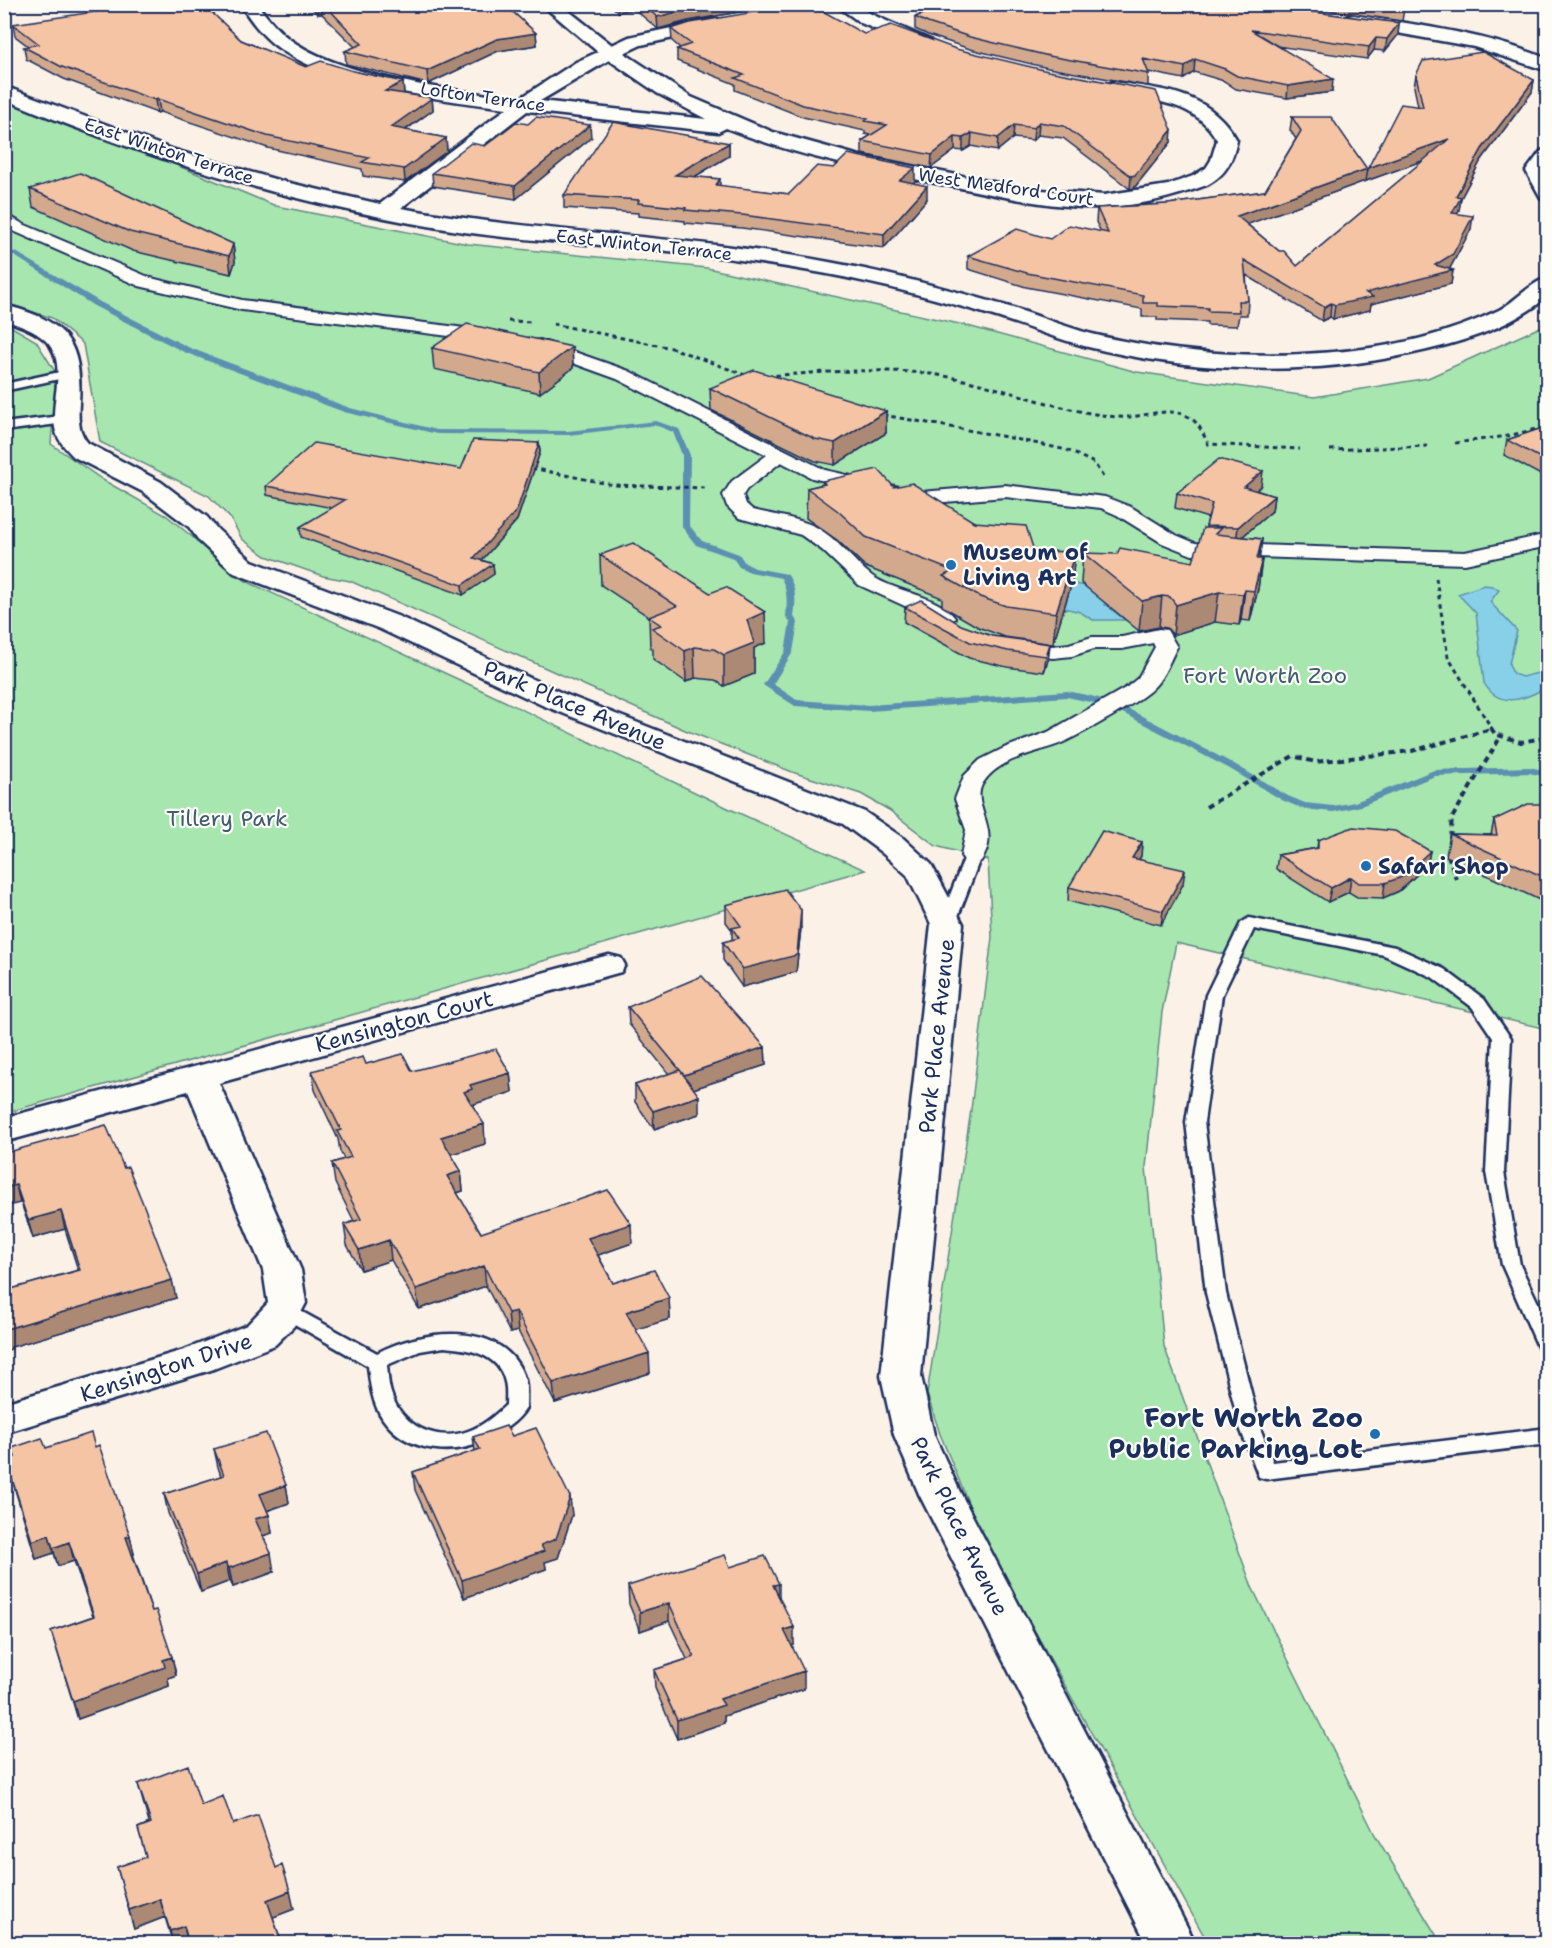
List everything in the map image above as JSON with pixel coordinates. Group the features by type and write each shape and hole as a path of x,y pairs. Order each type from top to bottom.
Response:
{"street":[{"name":"Lofton Terrace","path":"248,4 275,37 289,47 337,69 399,85 524,104 743,129"},
{"path":"549,4 609,52 674,96 743,129"},
{"path":"833,5 893,32 943,50"},
{"path":"1334,17 1475,42 1548,66"},
{"path":"384,211 524,104 609,52 634,41 734,21"},
{"name":"West Medford Court","path":"743,129 831,155 908,172 992,188 1074,200 1106,201 1186,186 1209,176 1222,161 1227,140 1217,123 1190,104 1177,99 1098,84"},
{"name":"East Winton Terrace","path":"4,92 54,114 191,162 341,202 488,229 676,245 826,268 930,290 1090,340 1193,357 1291,360 1334,358 1405,349 1451,337 1497,319 1523,305 1548,284"},
{"path":"1548,155 1536,171 1548,194"},
{"path":"4,218 17,227 145,282 242,305 512,333 623,375 819,474 921,498 1005,490 1105,503 1124,511 1169,539 1192,549 1465,558 1548,540"},
{"name":"Park Place Avenue","path":"4,312 35,324 54,337 62,349 69,374 69,434 83,452 152,487 198,522 209,536 243,567 390,623 552,699 854,818 892,845 920,871 947,924 901,1376 914,1435 940,1494 1172,1944"},
{"path":"780,454 739,485 733,495 737,506 746,514 808,531 829,546 867,581 920,604 963,630"},
{"path":"973,856 978,830 967,800 972,781 988,765 1067,732 1135,692 1147,681 1166,646 1159,635 1122,643 1092,643 1072,650 1053,652 1000,645"},
{"name":"Kensington Court","path":"4,1130 609,965"},
{"path":"199,1077 282,1270 287,1303 284,1309"},
{"name":"Kensington Drive","path":"4,1418 197,1360 261,1335 284,1309"}],"lane":[{"path":"4,388 69,374"},
{"path":"4,427 69,419"},
{"path":"947,924 973,856"},
{"path":"1548,1347 1511,1265 1495,1172 1502,1038 1478,1003 1438,973 1389,951 1249,923 1214,995 1195,1122 1216,1293 1251,1428 1266,1471 1548,1436"},
{"path":"284,1309 377,1362"},
{"path":"449,1340 468,1340 500,1354 511,1368 517,1381 516,1408 504,1421 479,1437 448,1444 433,1442 405,1429 391,1417 382,1401 377,1385 377,1362 405,1347 449,1340"}],"path":[{"path":"512,333 534,322"},
{"path":"544,323 564,325 672,348 752,378"},
{"path":"763,376 902,372 949,376 1100,415 1128,417 1163,411 1180,414 1198,423 1204,430 1208,444 1299,449"},
{"path":"878,414 933,426 1002,434 1069,451 1093,462 1102,473 1109,489 1105,503"},
{"path":"1455,443 1509,436 1548,426"},
{"path":"1330,450 1427,446"},
{"path":"531,468 613,485 718,488"},
{"path":"1433,558 1448,657 1491,729 1495,734 1521,742 1548,737"},
{"path":"1206,807 1293,756 1315,762 1412,750 1491,729"},
{"path":"1456,879 1448,855 1452,818 1502,736"}],"green space":[{"name":"Fort Worth Zoo","path":"5,95 276,206 468,244 707,268 964,325 1137,372 1314,397 1428,378 1547,324 1547,1029 1176,943 1162,1012 1146,1167 1164,1346 1252,1587 1375,1835 1441,1943 1208,1943 982,1536 940,1434 927,1394 971,1110 992,937 988,860 936,846 889,810 861,794 795,773 685,730 350,581 323,576 266,556 242,539 231,519 209,496 100,442 83,344 52,318 5,303"},
{"name":"Tillery Park","path":"5,323 36,341 56,373 51,444 103,480 167,516 246,581 730,809 865,870 5,1113"}],"water":[{"path":"1065,582 1111,591 1104,605 1112,606 1111,609 1125,620 1093,620 1080,612 1064,608"},
{"path":"1484,585 1499,590 1490,602 1517,631 1509,664 1513,674 1522,677 1542,672 1547,675 1547,687 1513,700 1497,697 1484,683 1476,613 1458,594"}],"building":[{"path":"148,4 203,4 241,40 306,67 321,61 403,82 385,91 432,98 391,127 446,138 404,169 362,162 369,158 267,136 62,67 24,47 39,44 13,24"},
{"path":"324,4 504,4 536,33 497,39 427,71 345,51 362,44"},
{"path":"642,4 715,4 657,17"},
{"path":"810,4 864,34 891,25 956,49 1048,71 1156,91 1172,130 1135,175 1131,176 1064,126 1039,122 1034,128 1014,125 998,138 972,133 963,138 955,137 932,155 862,141 887,125 803,105 735,78 744,75 677,49 691,44 671,29 690,23"},
{"path":"923,4 1254,4 1399,23 1387,39 1376,38 1369,47 1251,30 1333,79 1288,86 1237,76 1225,69 1195,59 1185,67 1143,59 1149,74 1049,56 970,37 928,23 915,17 933,11"},
{"path":"1371,4 1395,4 1404,9"},
{"path":"1483,52 1534,80 1482,149 1456,196 1461,197 1452,213 1473,216 1453,254 1435,265 1453,270 1366,293 1373,297 1335,305 1331,303 1324,307 1244,260 1248,301 1238,301 1239,312 1208,311 1208,308 1158,306 1158,303 1143,303 1143,295 1027,273 968,256 1017,229 1050,239 1069,225 1108,233 1097,208 1168,204 1265,191 1301,131 1292,117 1331,117 1367,169 1237,216 1279,251 1284,251 1297,266 1449,139 1368,168 1401,104 1423,107 1416,75 1423,61"},
{"path":"536,117 590,125 515,186 432,173 471,143 485,146 516,122 528,124"},
{"path":"613,122 729,143 675,175 720,179 716,185 789,194 817,166 834,168 848,154 915,168 900,180 927,186 884,234 742,215 685,210 686,208 638,203 639,200 564,195"},
{"path":"80,173 233,244 229,256 130,232 30,189"},
{"path":"467,324 572,347 539,372 432,348"},
{"path":"754,370 886,411 835,443 815,439 710,388"},
{"path":"1548,426 1548,462 1507,440"},
{"path":"473,440 539,443 517,510 474,558 493,564 462,585 300,527 345,500 266,486 314,443 461,469"},
{"path":"1219,459 1263,471 1244,487 1274,496 1238,527 1206,526 1212,504 1177,493"},
{"path":"878,469 894,487 912,483 974,522 1026,526 1034,551 1075,552 1056,613 1006,606 980,597 943,576 953,571 866,537 838,511 807,488 825,484 823,481"},
{"path":"1203,528 1221,528 1215,534 1262,539 1257,559 1262,559 1254,591 1245,590 1243,594 1219,592 1176,605 1170,597 1162,596 1142,601 1083,553 1117,554 1120,548 1193,562"},
{"path":"633,543 710,593 726,587 765,612 747,620 754,643 724,655 714,649 694,647 685,651 652,628 661,625 649,617 677,606 600,555"},
{"path":"921,600 961,625 992,636 1050,644 1046,656 1008,651 970,642 905,607"},
{"path":"1528,804 1548,804 1548,879 1450,834 1497,835 1494,820"},
{"path":"1353,827 1395,831 1430,851 1402,877 1385,883 1359,883 1351,877 1331,888 1278,855 1318,848 1318,840"},
{"path":"1102,831 1142,842 1132,858 1185,870 1163,911 1069,887"},
{"path":"785,889 801,910 797,955 742,969 723,942 739,938 732,928 741,926 726,905"},
{"path":"702,976 765,1047 684,1075 628,1007"},
{"path":"496,1049 510,1073 470,1085 472,1089 464,1092 484,1124 441,1137 461,1171 447,1176 481,1233 608,1190 631,1224 588,1238 613,1283 654,1270 669,1298 626,1312 649,1353 553,1383 516,1311 508,1313 484,1266 416,1289 389,1240 359,1250 344,1225 361,1219 332,1163 351,1157 337,1131 341,1130 312,1071 363,1057 366,1064 403,1054 412,1071"},
{"path":"680,1070 699,1096 653,1111 635,1085"},
{"path":"106,1125 124,1168 128,1167 172,1280 4,1331 4,1291 80,1270 61,1211 28,1220 16,1185 4,1188 4,1153"},
{"path":"506,1426 512,1436 536,1428 570,1497 556,1539 541,1545 544,1551 462,1580 413,1472 480,1449 473,1437"},
{"path":"91,1433 95,1447 99,1445 130,1536 126,1537 152,1611 156,1610 172,1657 163,1660 165,1667 73,1701 51,1631 94,1616 69,1542 53,1548 49,1535 32,1541 6,1460 15,1457 12,1448 42,1438 46,1448"},
{"path":"266,1433 286,1485 260,1494 269,1515 255,1519 271,1553 229,1568 226,1563 197,1574 164,1494 224,1475 214,1449"},
{"path":"725,1555 730,1567 765,1556 779,1584 773,1585 794,1627 784,1630 804,1671 720,1699 724,1705 677,1720 654,1670 694,1657 669,1603 640,1612 628,1586"},
{"path":"188,1765 201,1805 223,1796 233,1824 258,1815 276,1868 282,1865 290,1891 267,1900 282,1944 189,1944 184,1926 170,1931 160,1899 129,1910 117,1867 146,1857 138,1828 151,1823 138,1784"}],"waterway":[{"path":"4,253 14,253 97,304 187,350 347,410 437,432 568,433 656,423 676,431 686,455 685,525 699,543 736,556 742,565 753,570 784,576 789,585 790,617 794,622 789,652 768,685 795,703 869,708 1067,694 1114,705 1303,806 1333,809 1358,804 1434,773 1529,770 1548,774"}],"place":[{"name":"Museum of Living Art","path":"951,565"},
{"name":"Safari Shop","path":"1366,866"},
{"name":"Fort Worth Zoo Public Parking Lot","path":"1375,1434"}]}
